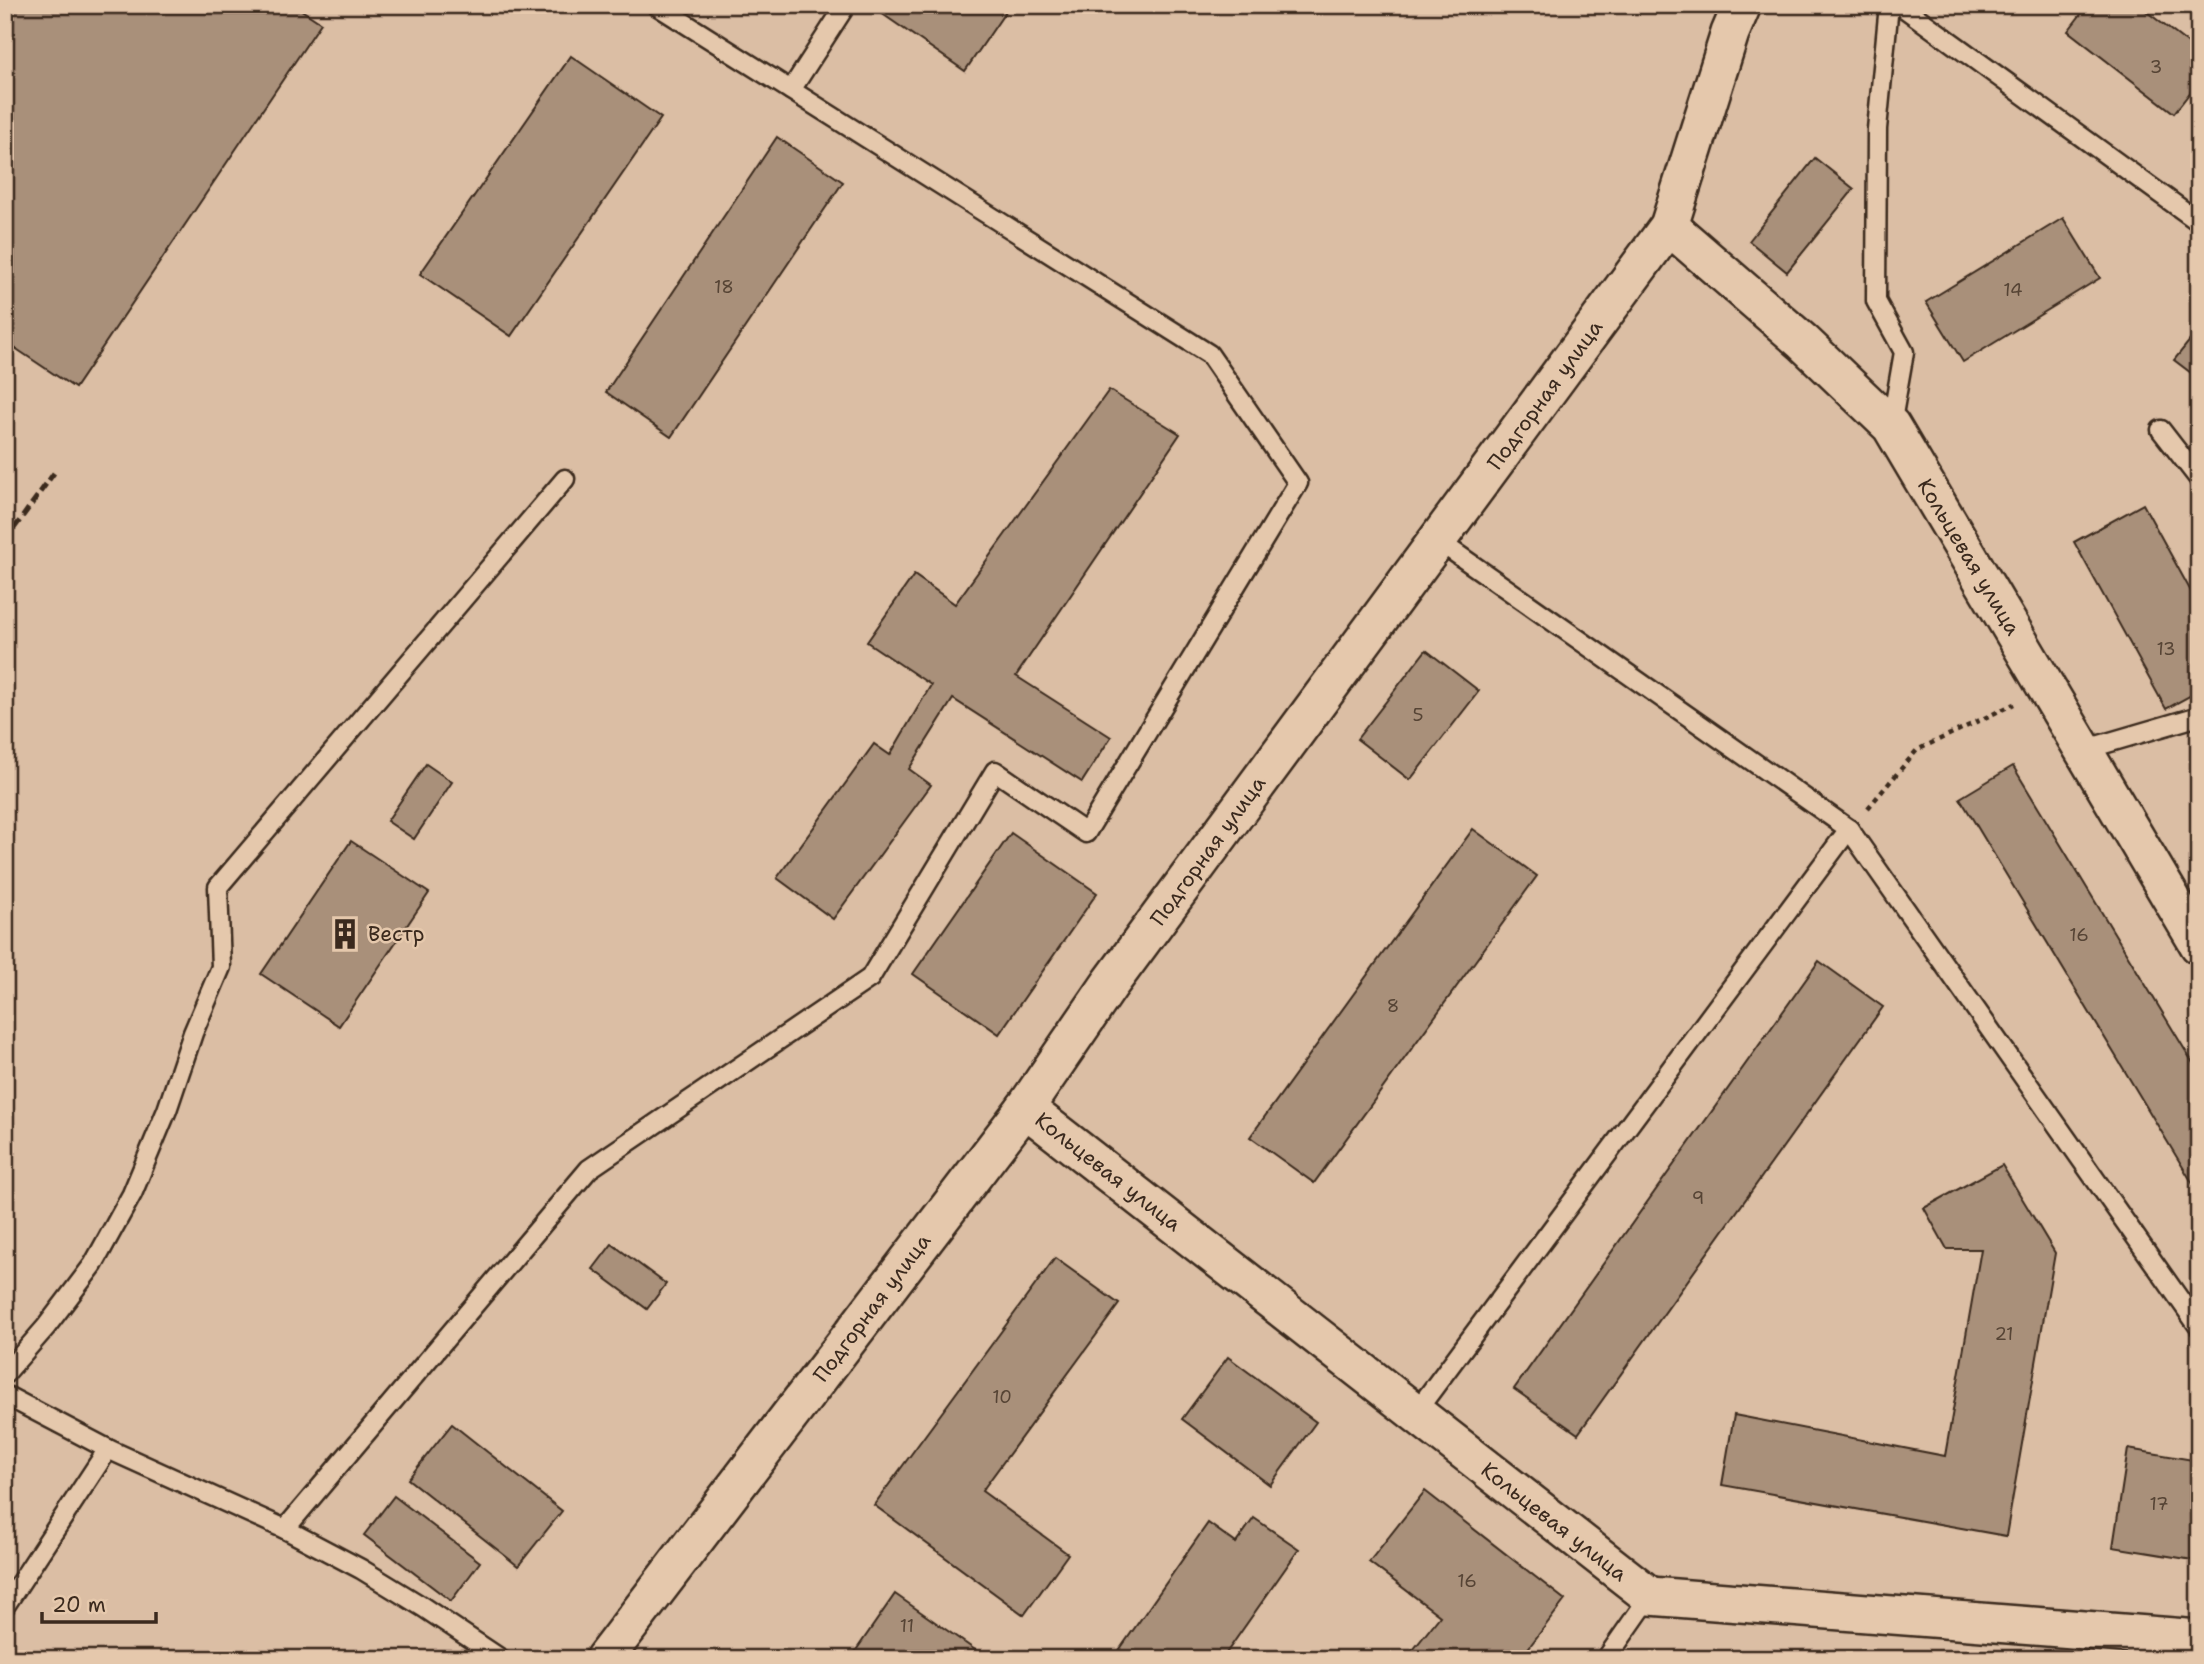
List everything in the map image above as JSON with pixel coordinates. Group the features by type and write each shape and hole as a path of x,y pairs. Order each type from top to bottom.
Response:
{"street":[{"name":"Подгорная улица","path":"604,1659 1025,1108 1110,984 1670,226 1730,33 1742,5"},
{"name":"Кольцевая улица","path":"1670,226 1803,342 1891,426 2199,945"},
{"name":"Кольцевая улица","path":"1025,1108 1650,1596"},
{"path":"1650,1596 2161,1647 2199,1639"}],"lane":[{"path":"285,1529 589,1169 870,978 995,771 1086,833 1298,483 1209,354 656,5"},
{"path":"791,90 846,5"},
{"path":"1889,5 1877,129 1876,301 1904,352 1891,426"},
{"path":"1900,5 2199,222"},
{"path":"2161,430 2199,479"},
{"path":"5,1374 46,1327 93,1265 132,1194 167,1110 192,1033 221,967 218,887 565,479"},
{"path":"1437,540 1849,829 2199,1327"},
{"path":"2083,750 2199,716"},
{"path":"1415,1413 1849,829"},
{"path":"5,1395 107,1449 285,1529 361,1569 424,1607 501,1659"},
{"path":"5,1606 107,1449"},
{"path":"1606,1659 1650,1596"}],"path":[{"path":"1849,829 1917,750 2047,689"}],"building":[{"path":"5,5 294,5 321,23 75,388 9,344 5,349"},
{"path":"886,5 1010,5 965,71 881,13"},
{"path":"2088,5 2138,5 2199,52 2199,81 2174,113 2068,31"},
{"path":"571,56 661,118 511,336 420,274"},
{"path":"777,137 843,182 671,437 606,392"},
{"path":"1815,158 1854,189 1787,272 1749,241"},
{"path":"2063,218 2100,278 1963,362 1926,302"},
{"path":"2199,329 2199,379 2174,360"},
{"path":"1109,390 1180,434 1016,676 1111,737 1082,782 953,699 909,769 931,785 833,919 777,878 874,744 890,755 931,685 867,642 914,575 955,604"},
{"path":"2143,504 2199,606 2199,691 2166,709 2074,542"},
{"path":"1426,650 1479,691 1410,780 1357,739"},
{"path":"426,764 452,782 414,839 387,821"},
{"path":"2013,766 2199,1073 2199,1194 1960,798"},
{"path":"1473,829 1537,876 1314,1183 1250,1137"},
{"path":"1011,833 1097,893 999,1034 913,974"},
{"name":"Вестр","path":"351,841 429,893 339,1026 261,974"},
{"path":"1819,961 1883,1007 1578,1434 1514,1389"},
{"path":"2002,1165 2055,1253 2006,1536 1722,1485 1734,1415 1945,1456 1981,1249 1947,1249 1924,1208"},
{"path":"612,1244 666,1284 647,1309 593,1269"},
{"path":"1055,1258 1119,1304 982,1491 1068,1554 1024,1615 874,1505"},
{"path":"1228,1357 1316,1422 1270,1485 1182,1419"},
{"path":"452,1424 562,1511 518,1566 408,1479"},
{"path":"2128,1449 2199,1461 2199,1561 2113,1547"},
{"path":"1425,1491 1565,1600 1520,1659 1406,1659 1440,1616 1369,1562"},
{"path":"394,1496 480,1562 451,1601 364,1535"},
{"path":"1254,1518 1299,1549 1222,1659 1113,1659 1208,1523 1236,1543"},
{"path":"895,1594 988,1659 850,1659"}],"railway":[{"path":"5,541 54,473"}],"place":[{"name":"Вестр","path":"345,934"}]}
